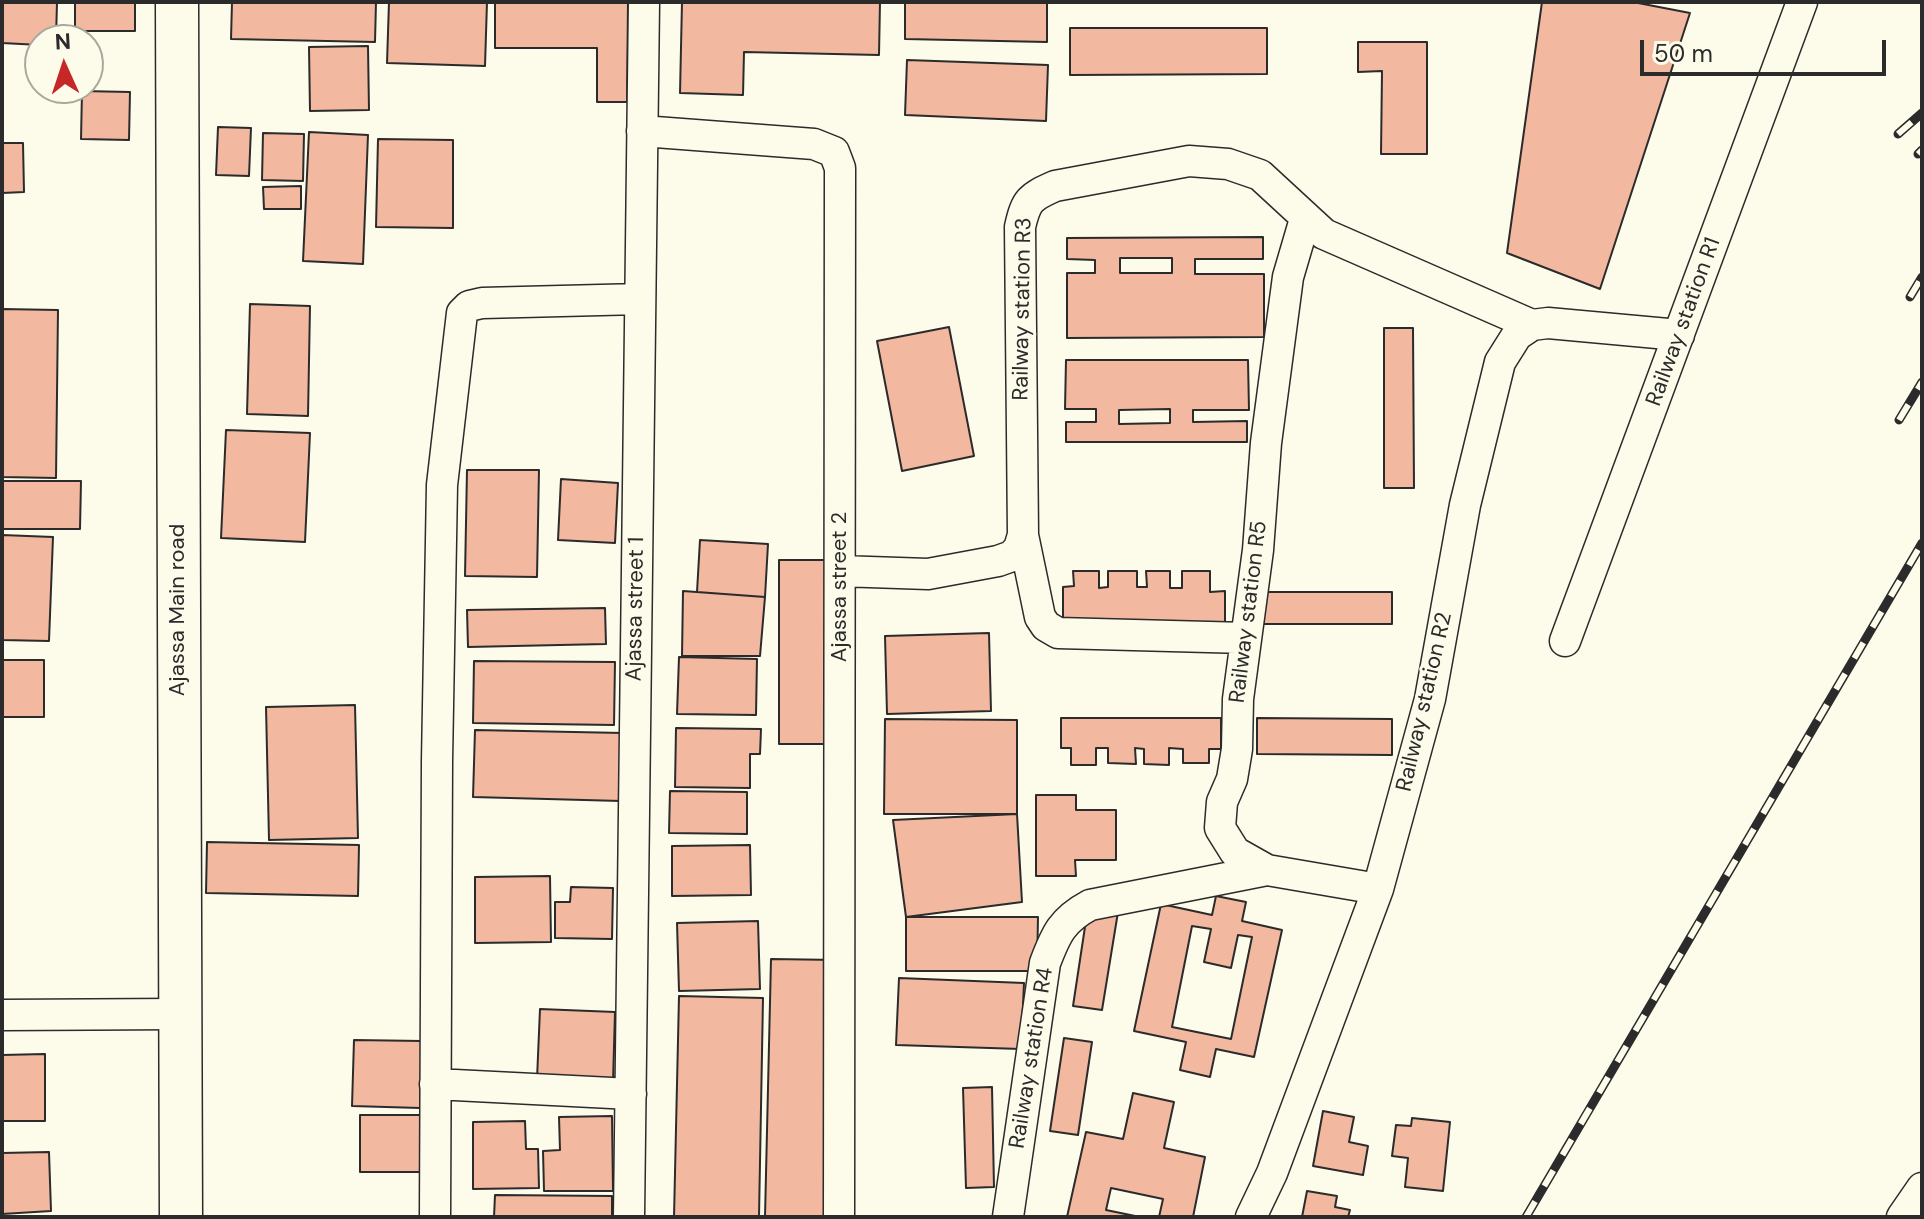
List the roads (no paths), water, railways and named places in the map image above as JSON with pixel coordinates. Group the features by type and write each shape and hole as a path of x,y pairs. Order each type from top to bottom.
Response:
{"street":[{"name":"Ajassa Main road","path":"177,2 181,1217"},
{"name":"Ajassa street 1","path":"629,1217 644,2"},
{"name":"Railway station R1","path":"1565,641 1802,2"},
{"name":"Ajassa street 2","path":"642,131 814,144 834,152 840,168 839,1217"},
{"name":"Railway station R3","path":"1023,535 1020,227 1025,205 1034,195 1055,186 1189,161 1228,164 1260,175 1324,234 1532,325"},
{"name":"Railway station R5","path":"1305,219 1288,277 1238,699 1237,749 1232,779 1222,802 1220,828 1235,852 1267,870 1378,889"},
{"path":"435,1217 442,485 462,313 469,306 482,303 640,299"},
{"path":"1532,325 1548,323 1679,335"},
{"name":"Railway station R2","path":"1251,1217 1272,1173 1378,889 1430,699 1465,505 1500,362 1517,335 1532,325"},
{"path":"840,571 928,574 998,561 1012,556 1019,548 1023,535"},
{"path":"1023,535 1040,617 1046,626 1058,633 1246,638"},
{"name":"Railway station R4","path":"1008,1217 1045,963 1054,938 1070,916 1090,905 1267,870"},
{"path":"2,1015 179,1014"},
{"path":"435,1084 631,1094"},
{"path":"1902,1217 1922,1188"}],"railway":[{"path":"1898,134 1922,113"},
{"path":"1918,154 1922,150"},
{"path":"1910,297 1922,277"},
{"path":"1899,420 1922,382"},
{"path":"1526,1217 1922,543"}]}
